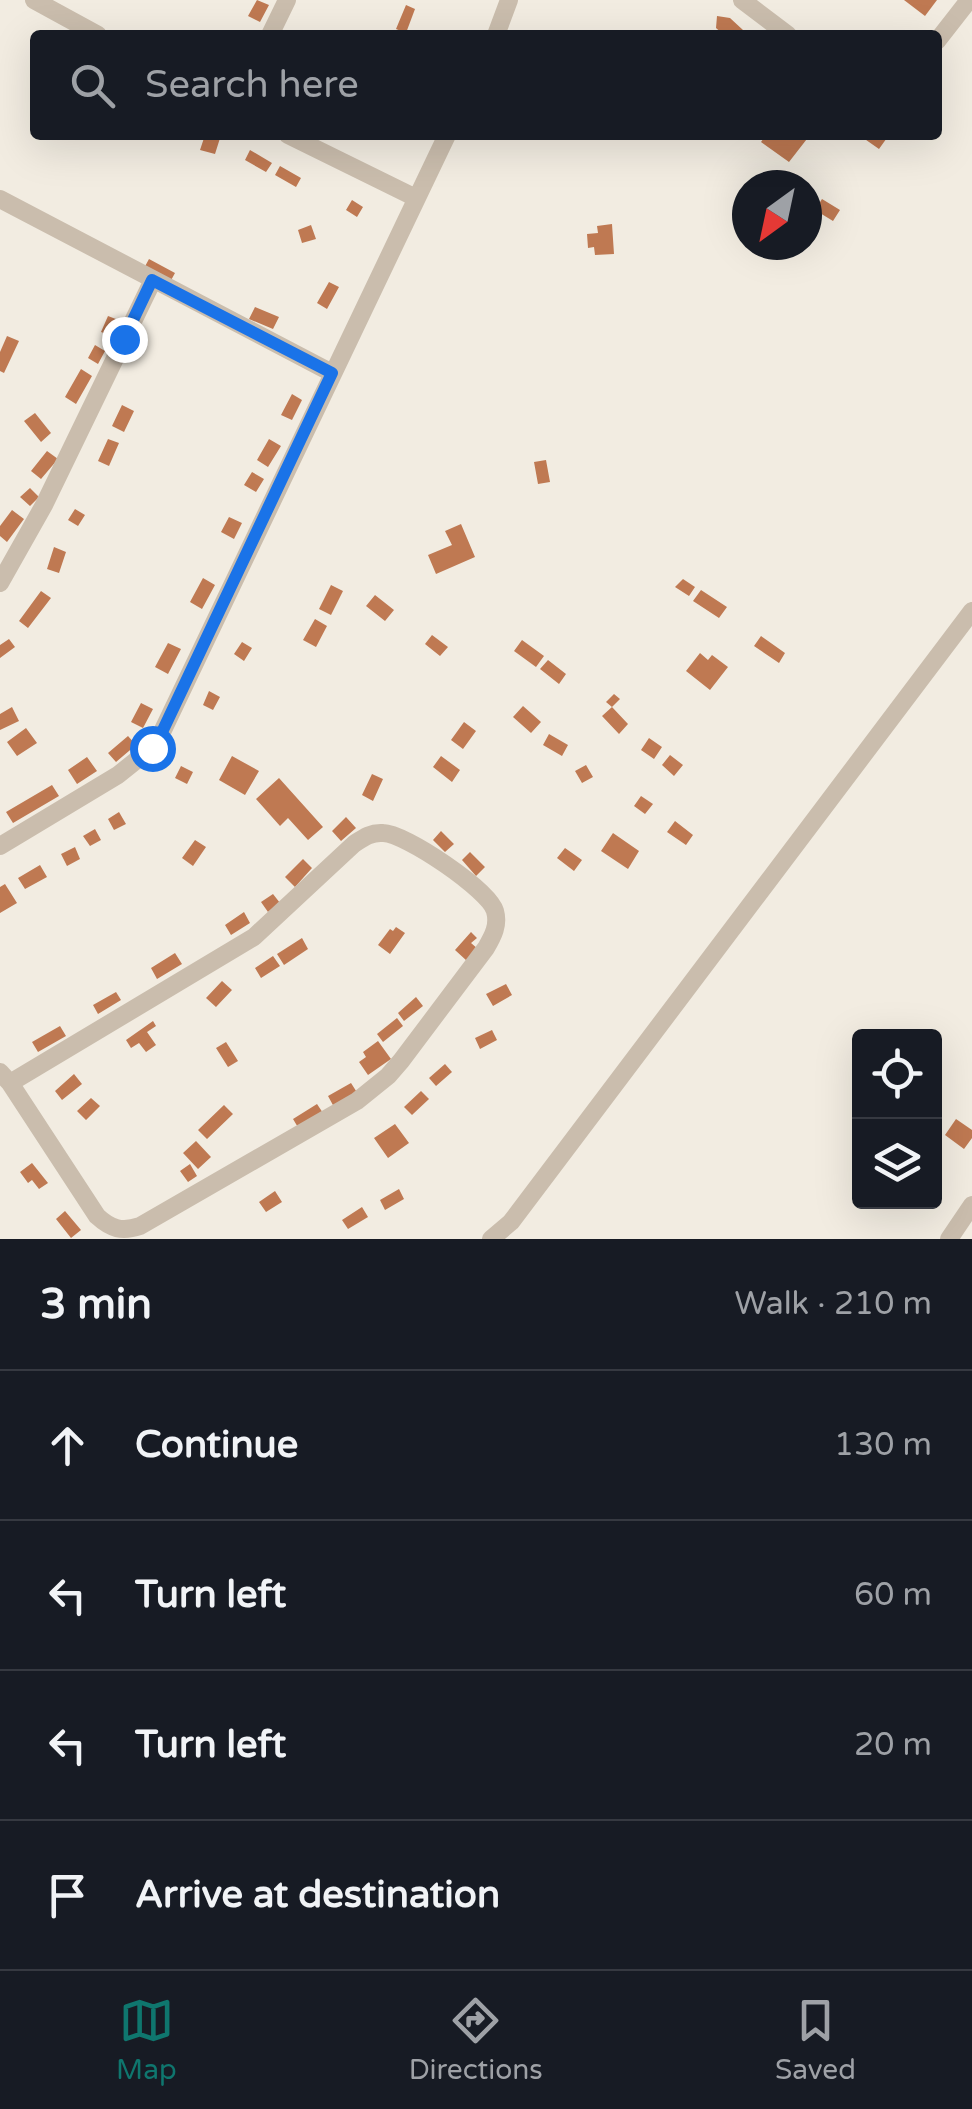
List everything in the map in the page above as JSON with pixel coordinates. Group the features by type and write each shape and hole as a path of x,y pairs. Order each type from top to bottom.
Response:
{"street":[{"path":"34,0 68,8 92,30"},
{"path":"273,30 288,0"},
{"path":"498,30 509,0"},
{"path":"742,0 781,30"},
{"path":"942,35 969,0"},
{"path":"298,140 416,198"},
{"path":"0,846 118,775 152,748 445,140"},
{"path":"0,199 332,373"},
{"path":"0,583 44,505 152,280"},
{"path":"491,1239 511,1222 972,611"},
{"path":"382,832 399,836 446,865 488,897 494,908 494,934 486,948 388,1076 357,1101 140,1226 116,1229 97,1216 5,1078 254,936 368,835 382,832"},
{"path":"949,1239 972,1206"}],"building":[{"path":"257,0 269,5 260,22 248,16"},
{"path":"904,0 937,0 925,16"},
{"path":"406,5 415,9 407,30 396,29"},
{"path":"717,16 730,18 743,30 718,30"},
{"path":"203,140 219,140 215,154 200,150"},
{"path":"762,140 806,140 789,162"},
{"path":"866,140 885,140 879,149"},
{"path":"250,150 272,163 266,172 245,160"},
{"path":"280,166 301,178 296,187 275,175"},
{"path":"822,199 840,210 833,221 822,214"},
{"path":"352,200 363,207 357,217 346,210"},
{"path":"612,224 614,254 595,255 594,247 588,248 587,234 598,233 597,226"},
{"path":"311,225 316,239 302,243 298,230"},
{"path":"149,259 175,273 169,284 143,270"},
{"path":"329,282 339,287 327,309 317,303"},
{"path":"255,307 279,317 273,329 249,319"},
{"path":"108,316 121,321 115,337 101,332"},
{"path":"7,336 19,341 4,373 0,371 0,352"},
{"path":"95,345 105,351 98,364 88,358"},
{"path":"81,369 92,376 76,404 65,397"},
{"path":"292,394 302,400 292,420 281,415"},
{"path":"122,405 134,411 124,432 112,426"},
{"path":"35,413 51,433 41,442 24,421"},
{"path":"108,439 119,443 109,466 98,461"},
{"path":"269,439 281,446 268,467 257,460"},
{"path":"47,451 58,459 41,479 31,471"},
{"path":"546,460 550,482 538,484 534,462"},
{"path":"252,472 264,479 256,492 244,485"},
{"path":"30,488 39,497 30,506 20,497"},
{"path":"75,509 85,515 78,526 68,520"},
{"path":"12,510 24,519 7,542 0,536 0,526"},
{"path":"229,517 242,523 234,539 221,532"},
{"path":"461,524 475,557 436,574 428,555 452,545 445,531"},
{"path":"54,547 66,552 59,573 47,569"},
{"path":"203,578 215,585 202,609 190,602"},
{"path":"683,579 695,587 689,596 675,587"},
{"path":"331,585 343,591 331,615 319,609"},
{"path":"701,590 727,607 719,618 693,601"},
{"path":"41,591 51,598 28,628 19,621"},
{"path":"375,595 394,610 385,621 366,606"},
{"path":"315,619 327,626 316,647 303,640"},
{"path":"432,635 448,647 440,656 425,644"},
{"path":"761,636 785,653 779,663 754,646"},
{"path":"9,639 15,647 0,658 0,645"},
{"path":"522,640 544,656 536,667 514,651"},
{"path":"242,642 252,648 244,661 234,654"},
{"path":"168,643 181,649 168,674 155,667"},
{"path":"700,653 708,660 712,655 728,667 710,690 686,671"},
{"path":"548,660 566,674 559,684 540,669"},
{"path":"209,691 220,697 213,710 203,705"},
{"path":"614,694 620,699 612,707 606,702"},
{"path":"141,703 153,709 143,728 131,722"},
{"path":"523,706 541,722 531,733 513,717"},
{"path":"12,707 19,721 0,730 0,714"},
{"path":"612,707 628,724 619,734 602,716"},
{"path":"464,722 476,731 463,749 451,740"},
{"path":"26,728 37,743 17,756 7,742"},
{"path":"549,734 568,745 562,756 543,745"},
{"path":"128,736 136,745 116,762 108,753"},
{"path":"649,738 662,747 654,759 641,750"},
{"path":"670,755 683,765 674,776 662,765"},
{"path":"232,756 259,771 245,795 219,780"},
{"path":"441,756 460,770 452,782 433,767"},
{"path":"87,757 97,771 77,784 68,770"},
{"path":"586,765 593,777 582,783 575,771"},
{"path":"181,766 193,772 187,784 175,778"},
{"path":"372,774 383,779 373,801 362,795"},
{"path":"279,778 323,827 308,840 288,818 280,826 256,799"},
{"path":"52,785 59,796 13,823 6,812"},
{"path":"641,796 653,804 645,814 634,806"},
{"path":"119,812 126,824 114,830 108,819"},
{"path":"346,817 356,828 341,841 332,831"},
{"path":"675,821 693,835 686,845 667,832"},
{"path":"95,829 101,840 90,846 83,836"},
{"path":"441,831 454,844 445,852 433,840"},
{"path":"613,833 639,851 628,869 601,851"},
{"path":"195,840 206,847 193,866 182,858"},
{"path":"75,847 80,859 67,866 61,854"},
{"path":"565,848 582,860 574,871 557,858"},
{"path":"470,852 485,867 476,876 462,860"},
{"path":"303,859 312,868 295,887 285,877"},
{"path":"40,865 47,877 25,889 18,878"},
{"path":"5,884 17,903 0,913 0,887"},
{"path":"273,894 280,903 268,912 261,902"},
{"path":"244,912 250,923 231,935 225,925"},
{"path":"396,927 405,933 390,954 378,945"},
{"path":"471,932 477,938 471,943 478,949 467,961 455,950"},
{"path":"302,938 308,949 284,965 277,954"},
{"path":"175,953 182,964 157,979 151,968"},
{"path":"273,956 280,966 261,978 255,968"},
{"path":"222,981 232,990 216,1007 206,998"},
{"path":"506,984 512,995 493,1006 486,994"},
{"path":"116,992 121,1000 98,1014 93,1005"},
{"path":"416,997 423,1006 404,1021 398,1013"},
{"path":"397,1018 403,1026 383,1042 377,1034"},
{"path":"153,1021 156,1026 147,1032 156,1045 146,1052 139,1043 131,1048 126,1040"},
{"path":"60,1026 66,1036 38,1052 32,1042"},
{"path":"492,1030 497,1040 480,1049 475,1038"},
{"path":"378,1041 391,1059 368,1075 359,1062 366,1057 363,1052"},
{"path":"226,1042 238,1061 228,1067 216,1048"},
{"path":"445,1064 452,1072 436,1086 429,1078"},
{"path":"74,1074 82,1084 62,1100 55,1091"},
{"path":"351,1083 358,1094 334,1107 328,1096"},
{"path":"421,1091 429,1099 412,1115 404,1107"},
{"path":"91,1098 100,1106 86,1120 77,1111"},
{"path":"317,1104 323,1113 299,1129 293,1119"},
{"path":"224,1105 233,1114 207,1139 198,1130"},
{"path":"956,1119 972,1130 972,1138 964,1149 945,1135"},
{"path":"395,1124 409,1143 388,1158 374,1138"},
{"path":"196,1141 211,1157 198,1169 183,1153"},
{"path":"32,1163 48,1183 39,1189 20,1172"},
{"path":"190,1164 197,1176 188,1182 180,1171"},
{"path":"399,1189 404,1199 385,1210 380,1200"},
{"path":"275,1191 282,1202 266,1212 259,1202"},
{"path":"362,1207 368,1217 348,1229 342,1220"},
{"path":"65,1211 81,1230 71,1238 56,1219"}],"route":[{"path":"124,339 152,280 332,373 152,748"}]}
